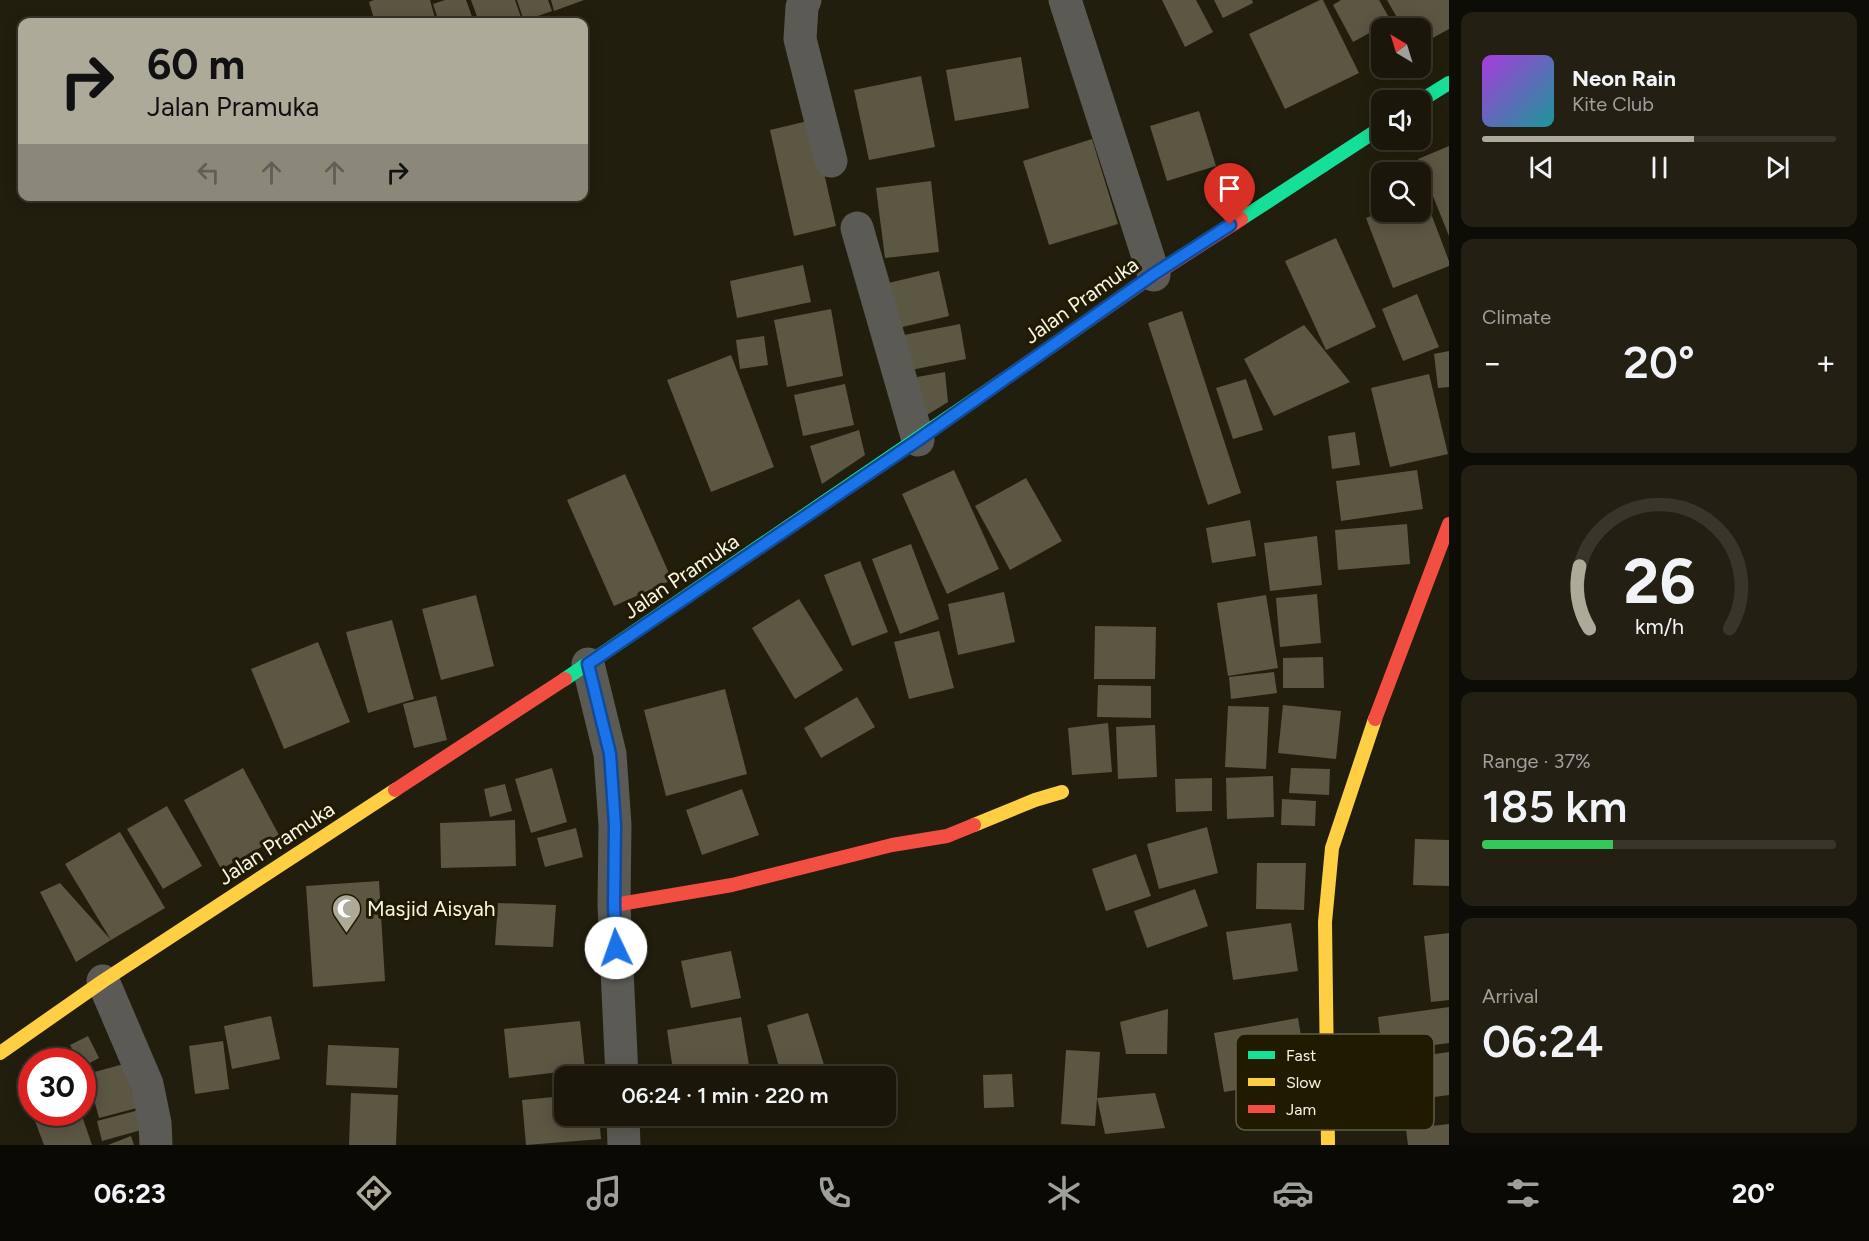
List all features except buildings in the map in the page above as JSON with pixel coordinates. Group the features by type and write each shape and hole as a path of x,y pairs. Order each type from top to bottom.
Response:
{"street":[{"path":"805,0 802,7 800,39 831,161"},
{"path":"1065,0 1154,274"},
{"path":"1431,94 1449,82"},
{"name":"Jalan Pramuka","path":"0,1053 103,981 588,664 918,440 1154,274 1371,134"},
{"path":"857,228 918,440"},
{"path":"1327,1034 1325,922 1332,848 1375,719 1449,525"},
{"path":"588,664 610,754 615,825 614,905 621,1066"},
{"path":"614,905 732,885 892,846 947,836 1035,800 1062,792"},
{"path":"103,981 147,1084 155,1123 156,1145"},
{"path":"623,1126 624,1145"},
{"path":"1328,1130 1328,1145"}],"traffic: fast":[{"path":"1431,94 1449,83"},
{"path":"1241,219 1371,134"},
{"path":"565,679 1016,371"}],"traffic: slow":[{"path":"1327,1034 1325,922 1332,848 1375,719"},
{"path":"0,1053 103,981 395,790"},
{"path":"974,825 1035,800 1062,792"},
{"path":"1328,1130 1328,1145"}],"traffic: jam":[{"path":"1016,371 1154,275 1241,219"},
{"path":"1375,719 1449,524"},
{"path":"395,790 565,679"},
{"path":"614,905 732,885 892,845 947,836 974,825"}],"place":[{"name":"Masjid Aisyah","path":"346,934"}],"route":[{"path":"616,948 615,825 610,754 588,664 918,440 1154,274 1230,225"}]}
